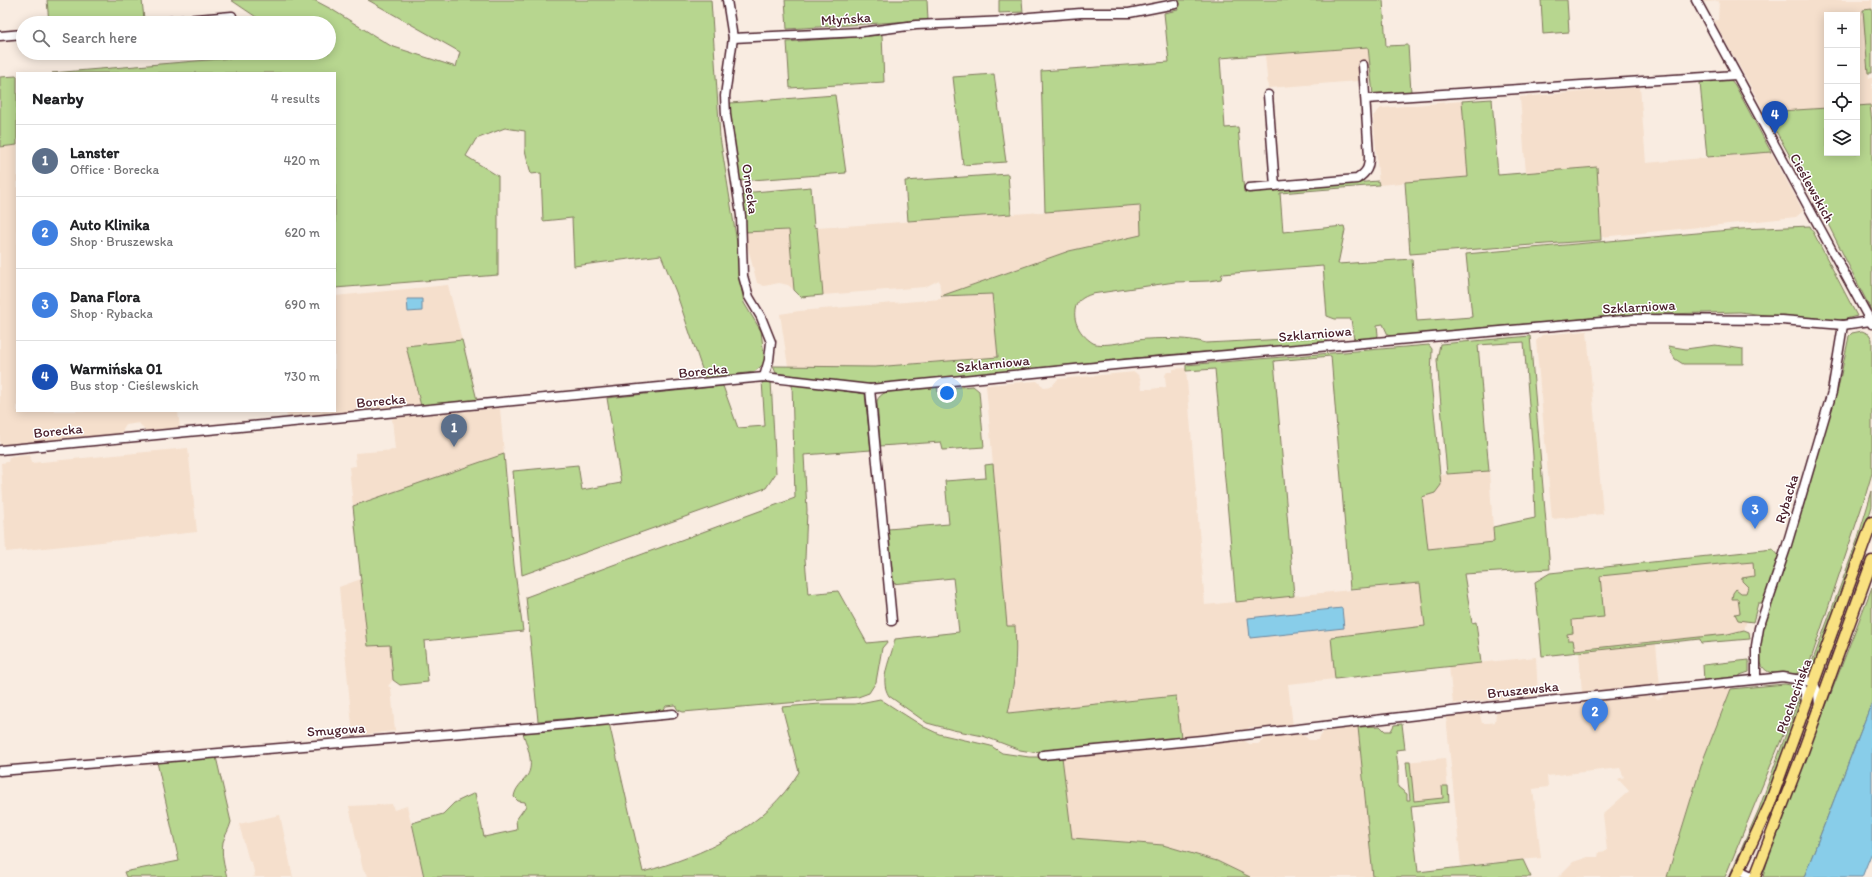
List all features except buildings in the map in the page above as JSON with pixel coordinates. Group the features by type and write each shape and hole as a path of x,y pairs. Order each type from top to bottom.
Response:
{"main road":[{"name":"Płochocińska","path":"1738,874 1769,806 1872,522"},
{"name":"Płochocińska","path":"1754,877 1872,560"}],"street":[{"name":"Ornecka","path":"727,0 733,38 725,103 741,216 743,276 749,297 761,317 771,342 770,356 764,377"},
{"name":"Cieślewskich","path":"1696,0 1871,322"},
{"name":"Młyńska","path":"733,38 861,32 916,25 1007,20 1074,14 1128,13 1162,3 1175,4"},
{"path":"0,36 16,35"},
{"path":"1248,188 1357,179 1364,174 1369,168 1369,156 1363,65"},
{"path":"1366,100 1736,75"},
{"path":"1268,95 1275,186"},
{"name":"Szklarniowa","path":"764,377 870,389 1125,364 1635,319 1782,320 1843,325 1871,322"},
{"name":"Rybacka","path":"1756,679 1756,646 1759,628 1786,548 1832,392 1843,325"},
{"name":"Borecka","path":"0,450 764,377"},
{"path":"870,389 892,621"},
{"name":"Bruszewska","path":"1042,755 1250,735 1487,707 1756,679 1784,677 1814,682"},
{"path":"1798,679 1806,693 1806,703"},
{"path":"1814,682 1818,693 1818,708"},
{"name":"Smugowa","path":"0,771 537,727 673,714"},
{"path":"1738,874 1754,877"}],"shaded area":[{"path":"1703,0 1872,0 1872,9 1863,10 1869,78 1872,78 1872,122 1870,105 1860,106 1860,12 1824,12 1824,108 1765,112 1714,21 1718,20 1719,1 1704,2"},
{"path":"1368,47 1371,80 1268,88 1265,55"},
{"path":"1640,87 1646,163 1771,152 1803,211 1796,217 1601,237 1597,167 1526,174 1520,97"},
{"path":"1462,101 1469,177 1379,185 1373,116 1381,108"},
{"path":"16,145 16,412 178,412 180,429 146,432 139,423 126,425 120,435 0,445 0,147"},
{"path":"1140,205 1142,235 1069,251 941,296 939,280 925,287 823,295 817,228"},
{"path":"789,230 794,290 788,285 779,283 764,286 757,283 744,232"},
{"path":"448,285 462,340 407,346 421,406 287,419 286,412 336,412 336,296"},
{"path":"992,294 998,357 875,367 788,366 780,314 799,311 941,299 941,297"},
{"path":"1587,331 1603,514 1552,519 1536,341 1542,335"},
{"path":"1186,368 1205,605 1420,583 1425,627 1331,637 1335,679 1288,684 1293,726 1261,728 1250,727 1246,730 1181,738 1176,696 1008,713 1015,680 1017,659 1015,626 1007,627 986,385 1037,381 1044,387 1052,386 1058,379 1135,372 1140,377 1142,389 1151,389 1166,387 1165,375 1167,372 1173,372 1173,369"},
{"path":"500,408 504,454 353,506 349,467 356,466 355,453 395,450 392,418"},
{"path":"188,448 197,532 6,552 1,463 8,462 9,457 30,455 31,463"},
{"path":"1489,471 1494,542 1428,549 1422,497 1435,493 1440,485 1440,475"},
{"path":"1773,549 1756,610 1749,612 1743,634 1656,644 1660,686 1582,694 1579,652 1542,656 1535,582 1550,573"},
{"path":"361,579 368,646 390,644 393,680 388,686 391,688 395,731 353,736 339,587"},
{"path":"1536,657 1538,695 1453,704 1449,666"},
{"path":"1728,688 1731,689 1703,760 1667,877 1558,877 1573,862 1588,857 1598,857 1599,852 1607,851 1603,814 1629,791 1618,779 1624,777 1620,768 1547,776 1548,787 1533,789 1541,858 1461,866 1446,716 1448,714 1479,711 1482,723 1489,723 1495,722 1496,713 1501,709 1524,706 1525,709 1630,698 1630,695 1644,693 1647,697 1655,696 1656,699 1662,698 1664,695"},
{"path":"1358,727 1373,877 1250,877 1217,861 1163,845 1071,838 1062,757 1195,745 1197,748 1211,746 1211,743 1244,741 1250,744 1258,744 1266,738 1302,734 1309,740 1318,740 1324,731"},
{"path":"1445,758 1449,802 1411,805 1406,762"},
{"path":"392,804 394,810 407,806 424,877 368,877 367,873 363,870 349,806"},
{"path":"280,815 293,877 252,877 255,876 252,863 249,861 239,824"}],"green space":[{"path":"47,0 142,0 144,16 48,16"},
{"path":"231,0 314,0 391,46 456,67 460,52 368,0 711,0 720,137 737,243 739,275 744,303 761,331 765,363 754,372 705,378 676,292 661,255 574,266 572,218 543,221 541,173 531,174 525,150 525,131 505,128 476,139 466,156 498,176 498,275 336,288 336,72 64,72 208,60 336,60 336,16 255,16"},
{"path":"785,0 927,0 928,20 787,29"},
{"path":"999,0 1022,0 1023,12 999,13"},
{"path":"1176,0 1383,0 1386,46 1408,45 1411,92 1373,95 1368,47 1220,58 1225,128 1238,127 1244,192 1378,181 1379,185 1280,193 1283,232 1344,226 1345,230 1338,264 1412,259 1417,321 1472,317 1466,254 1741,229 1810,226 1857,316 1838,321 1813,321 1740,312 1627,315 1392,336 1388,335 1383,324 1377,325 1377,338 1354,340 1351,319 1335,319 1327,316 1323,266 1222,274 1221,279 1209,281 1175,282 1092,294 1078,302 1075,310 1075,320 1085,337 1093,343 1098,344 1112,344 1143,339 1186,339 1206,343 1327,337 1328,343 1165,355 876,385 851,384 776,373 773,366 875,367 998,357 992,294 941,296 1069,251 1141,235 1140,205 1045,212 1041,71 1169,62 1164,13 1178,10"},
{"path":"1541,0 1567,0 1569,32 1543,34"},
{"path":"1872,9 1872,73 1868,73 1863,10"},
{"path":"882,35 884,82 790,88 787,42"},
{"path":"994,74 1006,162 963,165 953,77"},
{"path":"16,76 16,145 0,147 0,77"},
{"path":"1723,79 1731,80 1735,85 1771,152 1707,157 1700,83"},
{"path":"835,95 846,173 739,181 727,106 730,103"},
{"path":"1492,99 1498,175 1597,167 1601,240 1410,254 1405,182 1468,177 1462,101"},
{"path":"1870,105 1872,122 1872,312 1825,218 1765,112 1824,108 1824,156 1860,156 1860,106"},
{"path":"1008,174 1011,214 908,221 905,181"},
{"path":"811,187 814,227 817,228 823,295 801,297 794,290 789,230 744,232 742,193"},
{"path":"1862,331 1869,334 1872,339 1872,473 1807,671 1798,672 1798,674 1772,673 1764,669 1761,664 1759,651 1764,626 1838,389 1849,336 1852,333"},
{"path":"1530,336 1550,569 1464,574 1472,623 1476,622 1481,663 1335,679 1331,637 1425,626 1420,583 1350,589 1331,356 1274,361 1294,596 1236,602 1215,369 1186,371 1186,365 1429,345 1432,349 1431,381 1441,485 1435,493 1422,497 1428,549 1494,542 1493,527 1535,518 1533,456 1524,342 1478,345 1489,471 1447,474 1437,360 1440,344"},
{"path":"462,340 477,400 421,406 406,346"},
{"path":"1715,345 1743,349 1743,364 1683,364 1675,359 1668,346 1686,349"},
{"path":"762,381 771,381 776,473 766,488 522,575 513,471 578,465 582,490 621,483 607,398 723,386 738,428 765,426"},
{"path":"792,383 865,394 871,450 804,455 807,510 805,559 808,594 838,591 867,643 888,641 882,648 876,682 869,693 858,697 683,712 678,710 675,705 666,706 663,711 538,721 526,597 795,498"},
{"path":"937,386 938,392 946,388 973,386 979,391 984,447 943,450 941,442 880,446 877,401 880,396 894,389"},
{"path":"504,454 514,565 523,631 424,641 428,682 400,685 393,680 390,645 368,646 353,506"},
{"path":"993,464 1007,626 1015,626 1015,670 1008,713 1176,696 1181,738 1032,752 1020,750 983,736 927,723 889,696 886,689 885,675 895,639 959,632 953,578 892,584 888,529 949,524 945,481 986,478 985,465"},
{"path":"1872,491 1872,506 1867,523 1815,666 1808,673 1857,541"},
{"path":"1773,549 1779,556 1768,592 1761,603 1758,603 1753,622 1738,620 1735,614 1740,613 1738,599 1732,599 1733,593 1736,589 1741,593 1746,593 1748,587 1742,581 1742,578 1754,576 1753,562 1740,562 1600,576 1604,617 1572,620 1573,633 1567,634 1568,640 1573,640 1575,650 1728,634 1744,630 1749,632 1750,639 1701,643 1700,639 1542,656 1535,582 1550,573"},
{"path":"1872,587 1872,702 1804,877 1763,877 1770,851"},
{"path":"1749,660 1749,672 1740,675 1740,677 1704,681 1703,665"},
{"path":"1785,684 1795,686 1798,689 1797,701 1725,877 1667,877 1703,760 1731,689"},
{"path":"1801,692 1802,700 1764,804 1731,877 1729,877 1759,809"},
{"path":"880,699 924,727 939,734 991,746 1002,753 1029,757 1062,757 1072,838 1163,845 1217,861 1250,877 424,877 412,823 443,814 454,803 475,793 484,837 517,830 516,820 526,806 525,802 518,801 514,797 517,788 527,776 530,766 530,755 523,733 609,723 643,872 688,857 731,837 751,824 769,809 785,792 799,772 782,707 820,704 855,704"},
{"path":"1402,724 1405,749 1396,750 1398,787 1407,794 1407,800 1410,800 1406,762 1410,762 1414,801 1443,798 1442,786 1448,786 1449,802 1411,806 1418,872 1523,860 1531,877 1373,877 1358,727 1380,726 1385,731 1391,731 1394,725"},
{"path":"216,757 231,822 222,846 223,860 227,877 126,877 124,872 179,861 157,762"}],"water":[{"path":"407,299 422,299 422,311 408,312"},
{"path":"1342,608 1344,628 1250,638 1248,618"},
{"path":"1872,702 1872,852 1862,877 1804,877"}],"place":[{"name":"Warmińska 01","path":"1775,134"},
{"name":"Lanster","path":"454,447"},
{"name":"Dana Flora","path":"1755,529"},
{"name":"Auto Klinika","path":"1595,731"}]}
